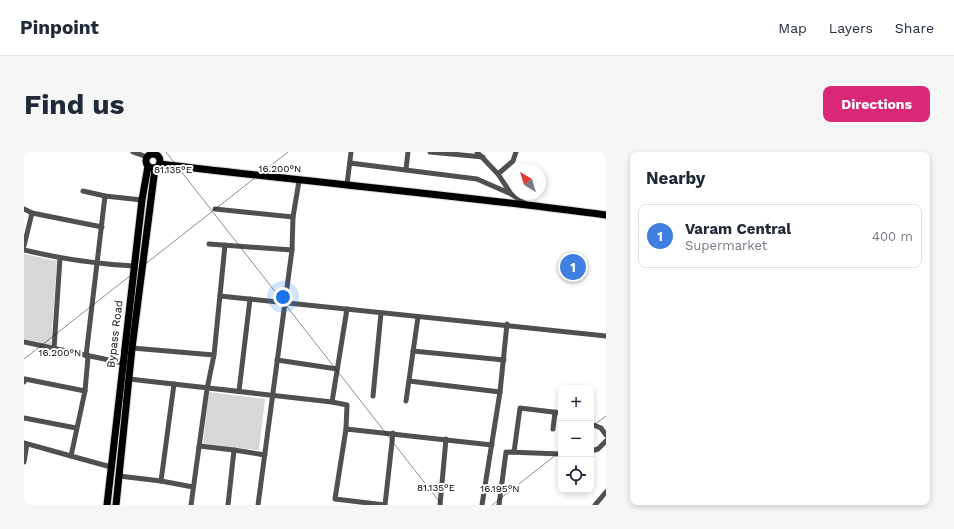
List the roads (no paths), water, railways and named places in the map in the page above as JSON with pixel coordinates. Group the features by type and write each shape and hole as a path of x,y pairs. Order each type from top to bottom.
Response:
{"main road":[{"path":"149,154 159,154"},
{"name":"Bypass Road","path":"107,505 110,467 134,266 149,154"},
{"name":"Bypass Road","path":"116,505 132,348 159,154"},
{"path":"148,166 526,204 606,215"}],"street":[{"path":"133,152 149,154"},
{"path":"347,185 351,152"},
{"path":"406,169 408,152"},
{"path":"430,152 483,157"},
{"path":"478,152 498,174 510,192"},
{"path":"498,174 513,161 516,152"},
{"path":"350,163 406,169 482,180 510,194"},
{"path":"258,505 292,250 293,217 299,181"},
{"path":"83,191 105,196 142,200"},
{"path":"71,456 85,391 87,356 105,196"},
{"path":"520,200 526,204"},
{"path":"24,209 32,213 102,227"},
{"path":"215,209 293,217"},
{"path":"24,246 32,213"},
{"path":"209,244 292,250"},
{"path":"191,505 207,388 214,355 225,245"},
{"path":"24,250 97,264 134,266"},
{"path":"54,349 60,258"},
{"path":"220,296 418,317 507,324 606,336"},
{"path":"239,391 250,300"},
{"path":"332,402 347,309"},
{"path":"374,396 381,313"},
{"path":"406,401 418,317"},
{"path":"482,505 500,392 507,324"},
{"path":"24,342 123,363"},
{"path":"132,348 214,355"},
{"path":"413,351 504,360"},
{"path":"277,360 337,369"},
{"path":"129,379 332,402 347,405 346,429 335,499 385,505 393,433"},
{"path":"24,380 85,391"},
{"path":"409,381 500,392"},
{"path":"161,481 174,384"},
{"path":"514,452 520,408 558,412"},
{"path":"553,429 555,412"},
{"path":"24,418 76,428"},
{"path":"594,425 600,428 606,435"},
{"path":"346,429 492,445"},
{"path":"440,505 446,439"},
{"path":"594,450 598,449 606,441"},
{"path":"24,462 25,444 110,467"},
{"path":"199,446 265,455"},
{"path":"228,505 234,450"},
{"path":"499,505 506,452 558,454"},
{"path":"119,476 161,481 193,487"},
{"path":"595,505 606,492"}],"place":[{"name":"Varam Central","path":"573,267"}]}
